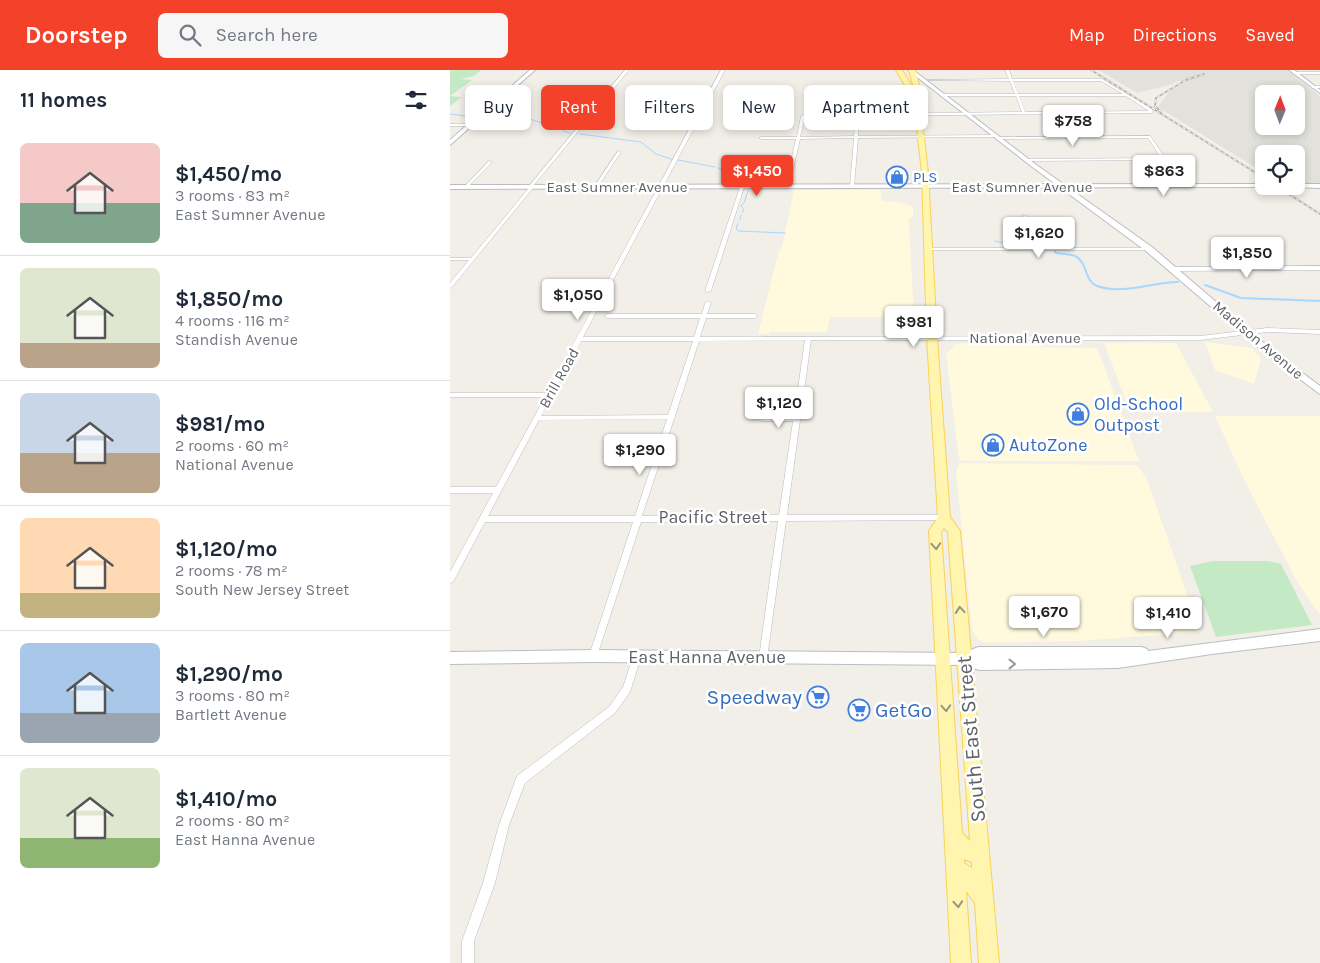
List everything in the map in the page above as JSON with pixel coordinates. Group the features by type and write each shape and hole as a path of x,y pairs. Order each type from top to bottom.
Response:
{"main road":[{"path":"516,85 533,70"},
{"name":"South East Street","path":"899,70 908,85"},
{"name":"South East Street","path":"912,70 916,85"},
{"name":"Madison Avenue","path":"912,70 996,137 1149,249 1246,332 1320,391"},
{"path":"1293,71 1320,92"},
{"path":"450,143 465,130"},
{"name":"South East Street","path":"921,130 926,187 932,338 944,518 954,531 989,963"},
{"name":"South East Street","path":"944,518 935,531 961,963"},
{"name":"East Hanna Avenue","path":"450,658 593,656 965,659 979,664 1047,664 1118,662 1320,635"},
{"path":"954,838 968,852 980,854"},
{"path":"956,872 964,872 984,901"}],"street":[{"path":"450,286 627,70"},
{"name":"Brill Road","path":"450,580 723,70"},
{"path":"1007,70 1024,113"},
{"path":"1293,71 1320,73"},
{"path":"923,80 1102,80 1151,110 1151,112 928,115"},
{"path":"1312,86 1320,86"},
{"path":"942,95 1127,95"},
{"path":"787,187 804,116"},
{"path":"450,125 465,125"},
{"path":"852,187 858,130"},
{"path":"761,138 1149,137 1183,186"},
{"path":"596,187 619,152"},
{"path":"1027,160 1164,160"},
{"path":"466,187 490,162"},
{"name":"East Sumner Avenue","path":"450,187 1255,186"},
{"path":"1305,186 1320,186"},
{"path":"708,291 742,187"},
{"path":"1025,216 1035,249"},
{"path":"928,250 1149,249"},
{"path":"450,259 472,259"},
{"path":"1174,270 1320,268"},
{"path":"593,656 708,303"},
{"path":"607,316 755,316"},
{"name":"National Avenue","path":"580,339 1200,338 1267,330 1320,332"},
{"path":"763,658 808,338"},
{"path":"450,395 550,394"},
{"path":"537,418 672,417"},
{"path":"762,419 796,419"},
{"path":"450,490 498,490"},
{"name":"Pacific Street","path":"483,519 638,517 944,518"},
{"path":"468,963 468,941 491,877 504,825 522,778 616,706 629,686 637,657"}],"shaded area":[{"path":"1099,70 1287,70 1320,96 1320,184 1305,184 1305,145 1255,145 1255,167 1158,107 1168,93 1186,82 1177,81 1173,84 1137,93"},
{"path":"794,190 881,190 882,201 913,206 913,217 909,219 909,226 914,317 830,317 827,332 770,332 769,334 758,334 778,254 782,246"},
{"path":"1040,342 1042,347 1096,348 1139,461 962,461 959,459 946,354 956,344"},
{"path":"1205,342 1252,348 1261,359 1254,384 1215,370"},
{"path":"1104,343 1176,343 1213,412 1130,412"},
{"path":"1215,416 1320,416 1320,615 1298,583 1246,484"},
{"path":"959,463 1137,465 1147,479 1200,632 1079,641 986,643 978,640 972,630 956,472"}],"green space":[{"path":"450,70 481,70 474,76 461,79 472,80 450,96"},
{"path":"450,96 462,97 450,106"},
{"path":"1213,561 1268,561 1281,564 1312,625 1216,637 1190,566"}],"waterway":[{"path":"450,114 465,116"},
{"path":"531,119 541,123"},
{"path":"563,131 570,133"},
{"path":"580,134 641,142 656,154 674,160"},
{"path":"678,160 715,167"},
{"path":"718,168 743,174"},
{"path":"745,175 749,186"},
{"path":"742,212 744,211 741,205 744,203 749,188"},
{"path":"740,220 741,215"},
{"path":"738,223 736,229 739,231 785,233"},
{"path":"995,241 1018,246"},
{"path":"1048,247 1038,246 1054,248"},
{"path":"1055,251 1056,253 1073,255 1079,259 1090,280 1097,286 1127,289 1178,282"},
{"path":"1205,285 1241,298 1320,301"}],"railway":[{"path":"1091,70 1255,172"},
{"path":"1161,112 1155,106 1156,98 1186,80 1204,74"},
{"path":"1290,195 1320,214"}],"place":[{"name":"PLS","path":"897,177"},
{"name":"Old-School Outpost","path":"1078,414"},
{"name":"AutoZone","path":"993,445"},
{"name":"Speedway","path":"818,697"},
{"name":"GetGo","path":"859,710"}]}
